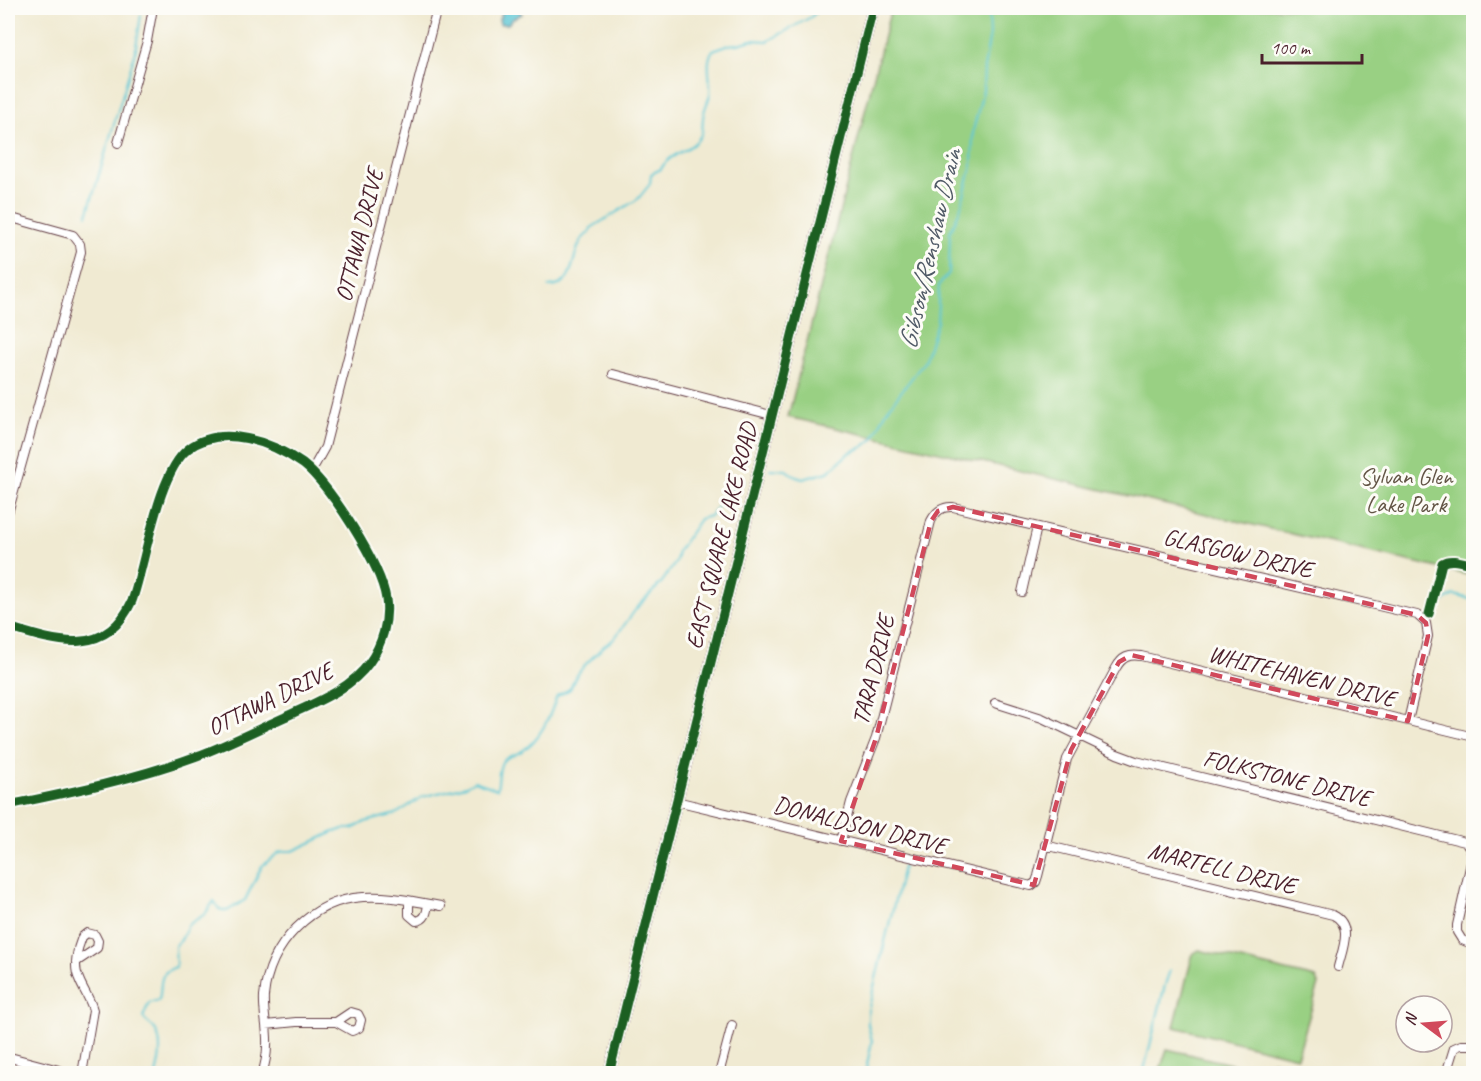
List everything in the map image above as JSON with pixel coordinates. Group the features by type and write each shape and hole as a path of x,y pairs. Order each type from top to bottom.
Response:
{"main road":[{"name":"EAST SQUARE LAKE ROAD","path":"609,1074 873,8"}],"street":[{"path":"117,143 147,40 153,8"},
{"name":"OTTAWA DRIVE","path":"8,805 107,784 197,756 324,698 347,684 365,668 374,655 384,630 387,612 384,589 366,549 322,483 311,472 325,447 437,8"},
{"path":"8,218 69,233 77,239 81,252 8,513"},
{"path":"614,374 771,415"},
{"path":"8,627 70,642 90,641 103,636 117,625 126,613 135,593 168,475 179,458 200,442 224,436 251,440 286,454 311,472"},
{"name":"GLASGOW DRIVE","path":"940,509 953,507 1417,615 1426,623 1428,636 1408,721"},
{"name":"TARA DRIVE","path":"841,841 851,802 876,738 931,521 940,509"},
{"path":"1022,592 1038,527"},
{"name":"WHITEHAVEN DRIVE","path":"1079,735 1116,668 1122,659 1131,655 1473,737"},
{"name":"FOLKSTONE DRIVE","path":"995,703 1042,718 1136,761 1465,842 1472,858 1456,928 1462,940 1473,945"},
{"path":"1045,845 1067,759 1079,735"},
{"name":"DONALDSON DRIVE","path":"676,801 1025,886 1034,885 1045,845"},
{"name":"MARTELL DRIVE","path":"1045,845 1337,917 1343,923 1346,931 1338,967"},
{"path":"262,1074 267,1046 264,995 268,979 282,945 304,920 326,906 354,897 370,896 441,906"},
{"path":"409,901 409,915 416,921 422,920 425,916 428,904"},
{"path":"76,962 77,976 90,999 93,1010 82,1074"},
{"path":"266,1025 304,1021 336,1022"},
{"path":"719,1074 732,1025"},
{"path":"1446,1074 1451,1055 1457,1046 1473,1045"},
{"path":"8,1057 72,1074"}],"highlighted area":[{"path":"953,507 1417,615 1426,623 1428,636 1408,721 1131,655 1119,662 1071,750 1034,885 841,841 876,738 931,521 938,511"}],"green space":[{"name":"Sylvan Glen Lake Park","path":"891,8 1473,8 1473,576 788,417"},
{"path":"1199,950 1316,978 1319,984 1297,1057 1174,1027 1193,953"},
{"path":"1167,1049 1243,1067 1247,1073 1159,1073"},
{"path":"1274,1060 1281,1072 1261,1073 1258,1069"}],"water":[{"path":"501,8 517,8 522,14 508,24 500,24"}],"waterway":[{"path":"549,287 559,285 570,273 578,246 591,228 638,199 650,184 651,174 661,169 665,163 699,138 702,132 704,111 710,95 709,61 713,50 752,40 768,41 811,17 821,8"},
{"name":"Gibson/Renshaw Drain","path":"770,469 786,470 803,479 828,472 849,453 863,447 873,439 887,410 924,362 937,322 939,285 949,273 950,232 960,210 972,165 973,131 983,91 984,68 990,34 990,8"},
{"path":"87,215 135,53 141,15"},
{"name":"Gibson/Renshaw Drain","path":"156,1074 160,1058 160,1041 155,1029 143,1017 149,1003 159,1000 165,972 176,967 175,946 181,940 188,925 205,914 214,901 219,909 227,911 245,900 262,866 278,853 293,851 334,832 352,829 365,822 396,814 422,797 466,786 474,781 497,789 502,762 529,746 540,734 557,696 570,689 583,667 614,639 636,609 662,582 676,562 678,551 700,519 710,516 728,493 743,482"},
{"path":"1444,601 1454,595 1474,600"},
{"path":"865,1074 872,1041 868,1025 868,1011 903,867"},
{"path":"1143,1074 1170,970"}],"cycle path":[{"path":"609,1074 873,8"},
{"path":"8,627 61,641 94,639 108,632 121,619 132,601 160,498 177,461 188,449 201,441 216,437 247,438 262,443 291,456 314,474 340,507 365,547 382,584 387,607 384,632 369,663 352,681 319,701 219,747 174,764 103,784 8,805"},
{"path":"1429,614 1442,563 1453,560 1474,565"}]}
